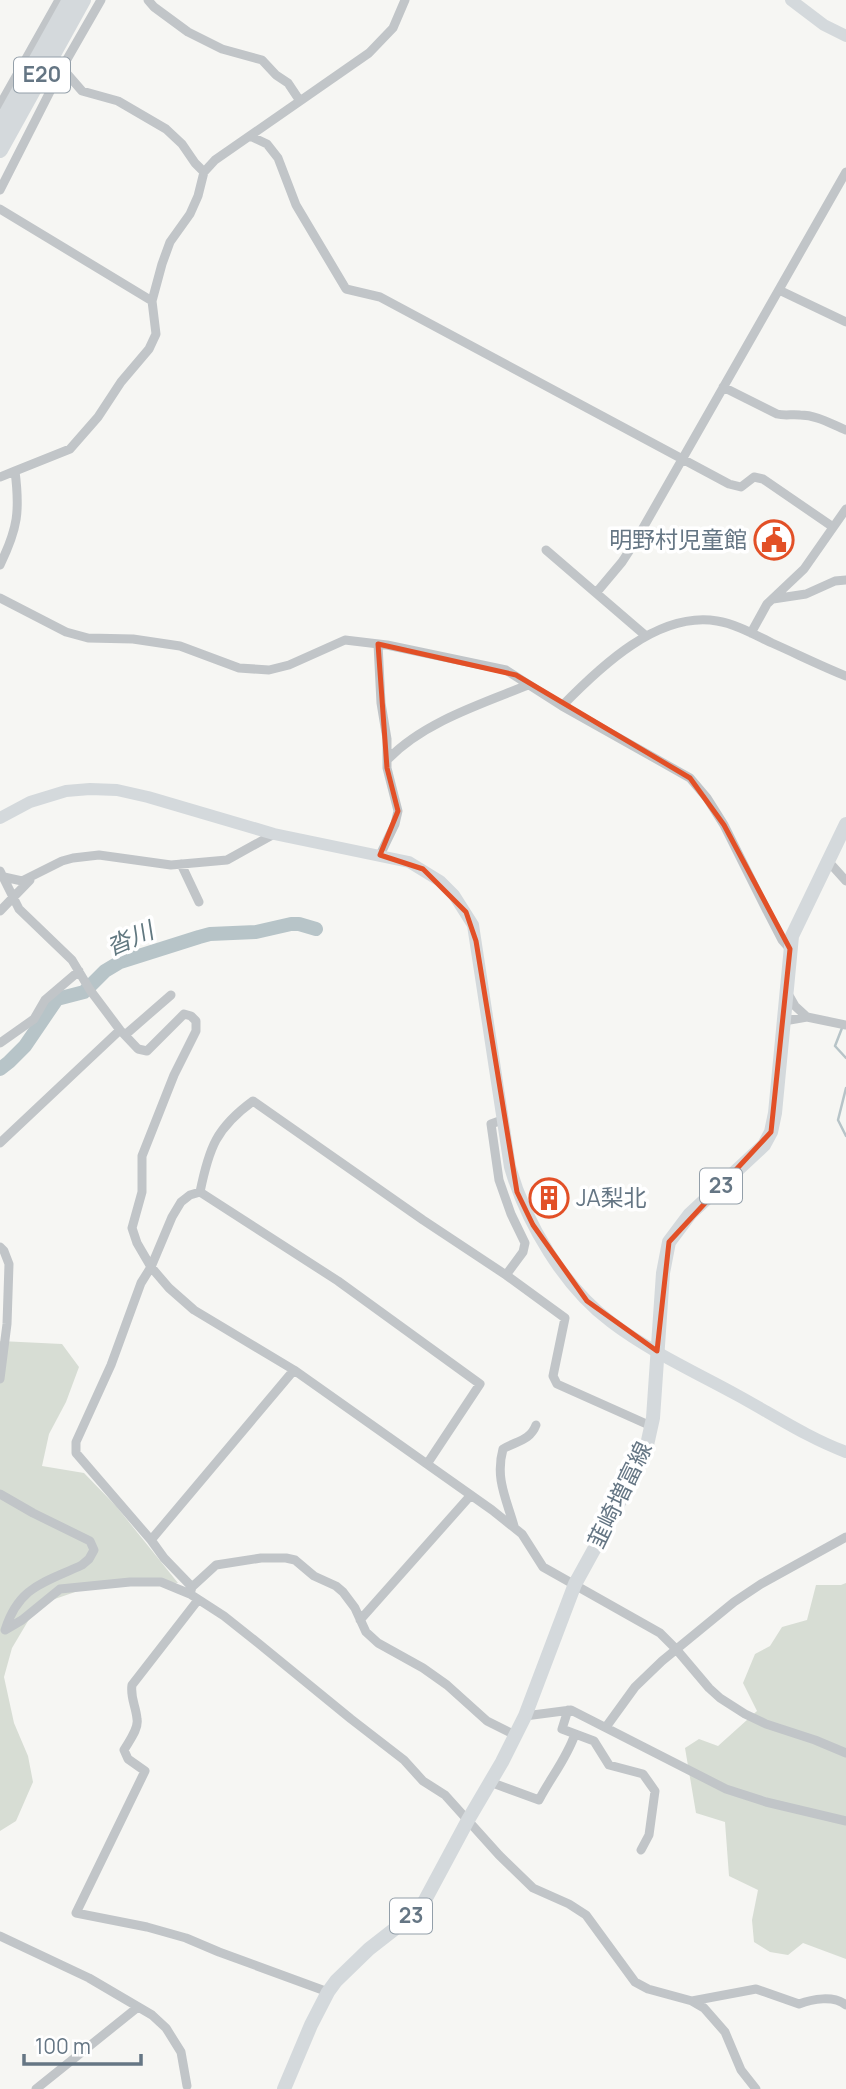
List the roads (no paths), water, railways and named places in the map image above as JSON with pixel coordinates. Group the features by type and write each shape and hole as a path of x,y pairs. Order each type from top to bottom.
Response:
{"highway":[{"name":"E20","path":"0,126 70,0"},
{"name":"E20","path":"0,150 83,0"}],"main road":[{"name":"韮崎増富線","path":"284,2089 311,2025 336,1981 424,1902 516,1735 575,1584 633,1477 647,1445 651,1426 663,1273 669,1242 690,1214 764,1145 771,1132 792,936 846,824"}],"street":[{"path":"0,105 59,0"},
{"path":"0,190 62,68 101,0"},
{"path":"148,0 188,32 222,49 262,60 288,83 300,101"},
{"path":"0,477 70,449 98,417 121,382 149,349 156,334 152,301 162,264 170,242 194,205 204,172 215,160 345,71 385,37 398,18 405,0"},
{"path":"791,0 824,25 846,36"},
{"path":"62,68 82,92 118,101 166,129 204,172"},
{"path":"250,136 267,144 278,158 296,205 346,289 380,297 736,487 746,485 754,477 763,479 833,527"},
{"path":"596,593 629,552 846,172"},
{"path":"0,209 152,301"},
{"path":"779,290 846,322"},
{"path":"723,387 777,414 817,417 846,430"},
{"path":"0,565 16,524 18,502 15,471"},
{"path":"751,633 767,604 804,569 846,509"},
{"path":"546,550 646,636"},
{"path":"773,598 806,594 835,581 846,580"},
{"path":"0,598 66,632 88,638 133,639 180,646 239,668 269,670 289,665 345,640 378,644 506,670 562,706 690,778 708,798 724,825 775,928 790,949"},
{"path":"562,706 600,669 646,636 672,626 706,620 720,621 751,633 846,676"},
{"path":"378,644 388,779 398,811 395,824 380,855"},
{"path":"388,760 416,736 450,718 528,685"},
{"path":"0,818 30,802 66,790 117,790 274,834 409,862 440,881 454,895 473,925 510,1167 517,1192 533,1225 555,1260 574,1286 612,1323 657,1351 846,1452"},
{"path":"2,874 15,881 22,881 73,858 99,855 171,865 227,860 274,834"},
{"path":"828,861 846,881"},
{"path":"181,864 198,902"},
{"path":"2,874 19,909 72,960 88,987 138,1049 147,1051 184,1014 191,1016 197,1026 160,1107 142,1156 142,1192 132,1228 151,1267 169,1288 194,1310 293,1370 514,1526 543,1567 653,1629 676,1649 709,1688 745,1714 846,1753"},
{"path":"0,911 34,876"},
{"path":"0,1043 33,1020 45,1000 79,971"},
{"path":"787,992 795,1006 807,1017"},
{"path":"0,1143 122,1032 172,995"},
{"path":"784,1021 807,1017 846,1025"},
{"path":"200,1192 208,1155 216,1138 238,1112 253,1101 565,1318 553,1376 557,1384 651,1426"},
{"path":"502,1120 491,1124 495,1159 511,1214 525,1243 523,1252 506,1275"},
{"path":"193,1594 152,1540 76,1453 76,1443 111,1365 141,1283 181,1202 190,1195 200,1192 338,1281 480,1384 427,1464"},
{"path":"0,1247 6,1255 9,1273 7,1324 0,1379"},
{"path":"152,1540 293,1370"},
{"path":"514,1526 502,1487 500,1458 503,1449 523,1441 533,1433 536,1425"},
{"path":"0,1494 90,1541 94,1550 82,1565 30,1590 20,1598 11,1611 5,1630 22,1620 60,1589 130,1582 161,1582 193,1594 404,1760 423,1781 446,1795 499,1855 533,1888 586,1915 635,1982 648,1989 692,2001 704,2008 725,2032 741,2070 756,2089"},
{"path":"360,1620 471,1495"},
{"path":"606,1727 635,1687 676,1649 734,1602 846,1537"},
{"path":"328,1992 186,1938 76,1913 145,1771 128,1759 124,1750 137,1726 132,1685 193,1594 216,1565 261,1558 295,1560 314,1576 336,1586 349,1600 366,1632 378,1643 447,1685 487,1721 516,1735"},
{"path":"568,1710 562,1729 594,1741 609,1765 643,1774 655,1791 649,1835 641,1850"},
{"path":"525,1716 568,1710 726,1789 766,1802 846,1821"},
{"path":"490,1782 539,1800 569,1752 575,1734"},
{"path":"0,1936 89,1978 138,2007 166,2028 181,2052 187,2086"},
{"path":"692,2001 756,1989 799,2004 813,1998 842,2001 846,2005"},
{"path":"36,2089 138,2007"}],"waterway":[{"name":"沓川","path":"0,1069 25,1046 57,999 84,992 105,971 120,962 210,934 256,932 291,924 316,929"},
{"path":"842,1028 835,1046 846,1058"},
{"path":"846,1088 838,1120 846,1136"}],"place":[{"name":"明野村児童館","path":"774,540"},
{"name":"JA梨北","path":"549,1198"}]}
